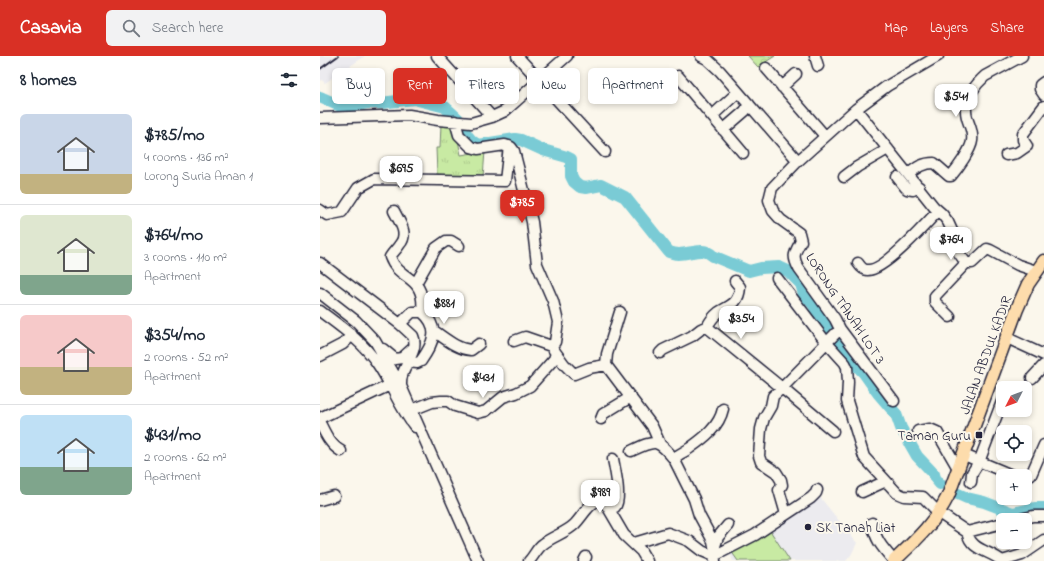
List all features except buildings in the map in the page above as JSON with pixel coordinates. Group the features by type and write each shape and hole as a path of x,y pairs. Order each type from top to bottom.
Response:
{"main road":[{"name":"JALAN ABDUL KADIR","path":"899,560 939,513 948,496 959,470 1006,338 1026,290 1041,267"}],"street":[{"path":"437,56 492,117"},
{"path":"517,56 528,68"},
{"path":"554,68 567,56"},
{"path":"701,56 707,59 720,71 798,161"},
{"path":"815,56 818,66"},
{"name":"LORONG TANAH LOT 3","path":"894,401 833,335 835,319 799,269 795,260 794,255 801,242 799,233 781,220 773,211 769,200 772,188 798,161 856,109 887,86 938,56"},
{"path":"908,174 926,163 934,163 949,176 951,176 970,149 972,142 972,130 966,112 970,97 985,76 1022,56"},
{"path":"766,68 825,136"},
{"path":"782,87 796,74"},
{"path":"678,76 743,153"},
{"path":"1044,82 1040,85 1040,89 1044,95"},
{"path":"320,118 409,115 438,120 471,123 492,117 505,111 527,92"},
{"path":"712,116 738,92"},
{"path":"560,104 605,152"},
{"path":"723,130 745,111 749,104"},
{"path":"1006,155 1017,153 1027,146 1022,140 1023,134 1044,106"},
{"path":"856,109 948,222 953,233 953,240 956,249 966,263"},
{"path":"412,410 432,402 441,401 448,402 455,406 478,413 486,411 503,397 516,393 530,386 554,360 558,322 552,301 537,264 532,222 514,151 509,146 505,145 478,149 471,147 459,135 455,121"},
{"path":"320,210 327,215 342,212 358,188 374,179 505,180 509,146"},
{"path":"844,177 856,167 888,149"},
{"path":"897,177 907,189 913,190 919,187"},
{"path":"394,211 405,236 402,243 390,257 398,269 416,283 424,300 422,312"},
{"path":"858,263 862,268 868,270 878,267 909,242 938,211"},
{"path":"416,283 436,248 446,241 451,241 459,246"},
{"path":"950,317 935,302 936,296 966,263 972,263 988,249 1018,265 1041,267"},
{"path":"320,263 400,324 413,336 414,339 412,349 402,376 401,386"},
{"path":"777,278 833,335 847,367 847,401 864,457 899,495 923,497 939,513 967,532 969,540 976,547 981,551 995,555 1002,561 1022,555 1044,540"},
{"path":"660,353 662,350 707,327 712,318 733,304 740,292 740,287 735,281"},
{"path":"322,295 356,321 394,359 402,358 412,349"},
{"path":"320,311 352,335 366,348 378,364 405,414 422,436"},
{"path":"400,324 412,312 422,312 428,317 434,331 450,342 464,349 472,350 479,344"},
{"path":"620,312 607,354 606,365 652,426 660,444 674,459 694,499 715,554"},
{"path":"707,327 833,431"},
{"path":"408,362 417,363 421,361 432,342 434,331"},
{"path":"320,356 343,344 352,335"},
{"path":"786,514 779,490 782,485 781,480 776,472 761,462 759,456 761,428 764,418 771,406 773,396 833,335"},
{"path":"514,341 525,337 554,349 574,374 589,368 606,365"},
{"path":"1006,338 1044,355"},
{"path":"375,340 401,386 478,561"},
{"path":"1032,378 1044,365"},
{"path":"320,418 390,385"},
{"path":"601,419 603,414 631,397"},
{"path":"674,459 713,429 723,409"},
{"path":"971,482 972,473 979,462 996,417"},
{"path":"320,423 324,433 334,446 341,451"},
{"path":"918,431 930,429 937,432 959,470"},
{"path":"631,451 650,442 660,444"},
{"path":"1032,473 1044,445"},
{"path":"964,455 996,469"},
{"path":"607,506 610,508 615,507 618,504 618,490 613,459"},
{"path":"862,492 886,481"},
{"path":"634,543 668,533 689,541 702,551 715,554 755,535 811,498 817,490"},
{"path":"320,500 334,496"},
{"path":"529,561 542,544 561,534 575,524 583,512 596,500 602,498 624,535 634,543 647,561"},
{"path":"1032,516 1044,516"},
{"path":"872,523 877,540 899,560"},
{"path":"715,554 718,537 728,525"},
{"path":"967,532 996,525"}],"shaded area":[{"path":"320,56 365,56 347,68 332,68 332,78 325,83 322,80 320,81"},
{"name":"SK Tanah Liat","path":"819,496 857,543 846,561 733,561 729,551"}],"green space":[{"path":"748,56 775,56 758,67"},
{"path":"441,124 455,126 461,155 485,151 483,177 437,174 436,148 440,148"},
{"path":"767,526 790,561 738,561 731,551"}],"waterway":[{"path":"320,97 338,105 351,106 367,103 414,99 445,107 458,119 467,135 478,145 515,139 571,159 571,176 574,182 580,187 586,188 601,185 625,197 669,252 683,254 705,251 713,256 749,271 761,268 779,267 788,271 801,284 804,294 814,305 821,321 832,329 847,356 864,373 878,393 896,414 901,428 917,456 934,474 935,478 940,484"},
{"path":"958,494 1013,513 1035,508 1044,508"}],"railway":[{"path":"320,69 338,56"}],"place":[{"name":"Taman Guru","path":"979,435"},
{"name":"SK Tanah Liat","path":"808,527"}]}
